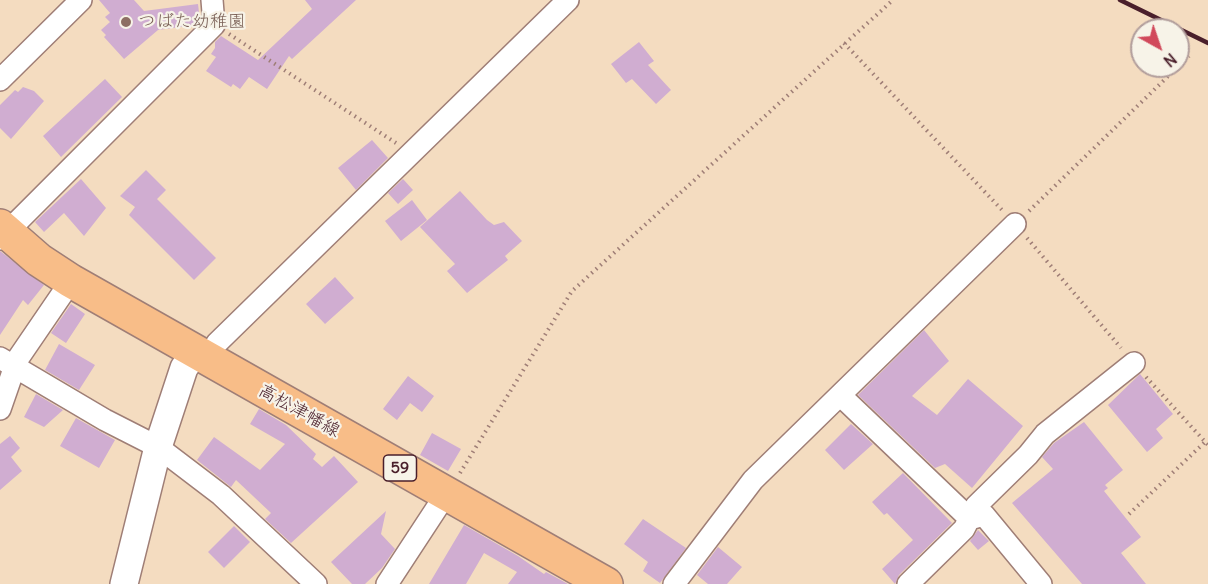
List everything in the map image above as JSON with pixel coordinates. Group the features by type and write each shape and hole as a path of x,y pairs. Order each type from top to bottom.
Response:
{"main road":[{"name":"高松津幡線","path":"2,233 71,282 606,584"}],"street":[{"path":"0,80 81,0"},
{"path":"2,233 214,25 212,0"},
{"path":"124,584 158,447 184,368 217,343 568,0"},
{"path":"674,584 753,480 1015,224"},
{"path":"8,362 17,360 71,282"},
{"path":"0,409 8,362"},
{"path":"8,362 105,420 158,447 220,495 316,584"},
{"path":"908,584 964,529 976,506 1028,455 1045,434 1134,363"},
{"path":"840,395 970,519"},
{"path":"387,584 446,494"},
{"path":"970,519 984,515 1041,584"}],"path":[{"path":"446,494 572,291 893,0"},
{"path":"214,25 412,153"},
{"path":"1015,224 1167,78"},
{"path":"1129,514 1205,442"}],"building":[{"path":"99,0 134,0 144,11 198,4 200,21 196,25 158,30 124,59 104,37 106,35 101,30 110,22 105,17 110,13"},
{"path":"305,0 356,0 292,59 289,56 267,89 249,77 240,89 233,84 231,87 206,71 216,57 211,54 215,48 215,42 221,36 258,60 312,9"},
{"path":"639,42 654,61 648,65 671,90 656,104 632,79 626,83 611,64"},
{"path":"105,79 122,97 61,157 43,136"},
{"path":"23,87 34,91 44,101 11,139 0,128 0,105 15,90 18,92"},
{"path":"372,140 388,158 356,190 338,168"},
{"path":"146,170 166,190 157,199 216,258 194,280 129,215 135,207 120,196"},
{"path":"81,179 106,208 84,236 64,213 44,232 35,222"},
{"path":"403,179 413,190 398,204 388,193"},
{"path":"460,191 487,220 494,225 504,222 522,241 505,256 508,260 467,293 447,271 455,264 420,227"},
{"path":"412,200 427,220 401,241 385,221"},
{"path":"0,251 44,285 28,305 23,300 0,335"},
{"path":"335,277 354,298 325,324 306,304"},
{"path":"71,304 85,314 66,343 51,333"},
{"path":"924,330 949,361 912,396 937,415 968,379 1023,426 972,488 945,464 935,468 858,395"},
{"path":"59,344 95,365 79,390 45,370"},
{"path":"1140,374 1173,414 1156,429 1163,438 1147,452 1108,405"},
{"path":"408,376 434,396 422,412 410,403 397,420 383,409"},
{"path":"36,394 63,410 44,427 24,417"},
{"path":"259,409 286,425 316,454 313,459 322,467 334,456 358,482 291,543 265,519 271,513 236,480 231,487 197,460 214,437 260,470 285,444 250,424"},
{"path":"76,418 115,440 99,468 60,446"},
{"path":"1084,422 1123,470 1105,485 1108,488 1104,491 1141,537 1121,553 1146,584 1082,584 1012,503 1053,469 1042,457 1054,443"},
{"path":"851,424 873,444 844,470 825,450"},
{"path":"432,433 461,449 448,471 420,455"},
{"path":"10,436 20,448 11,457 22,471 0,490 0,444"},
{"path":"903,473 952,523 899,575 895,584 882,569 913,540 887,513 884,515 872,502"},
{"path":"386,511 381,534 395,549 382,568 365,584 352,584 331,562"},
{"path":"643,519 686,548 660,583 643,571 648,562 624,544"},
{"path":"464,525 544,574 546,572 568,584 508,584 517,572 484,553 466,584 429,584"},
{"path":"234,526 250,542 224,568 208,552"},
{"path":"978,530 989,541 978,550 970,541"},
{"path":"718,547 742,567 727,584 708,584 697,575"}],"railway":[{"path":"1120,0 1208,43"}],"place":[{"name":"つばた幼稚園","path":"126,22"}]}
